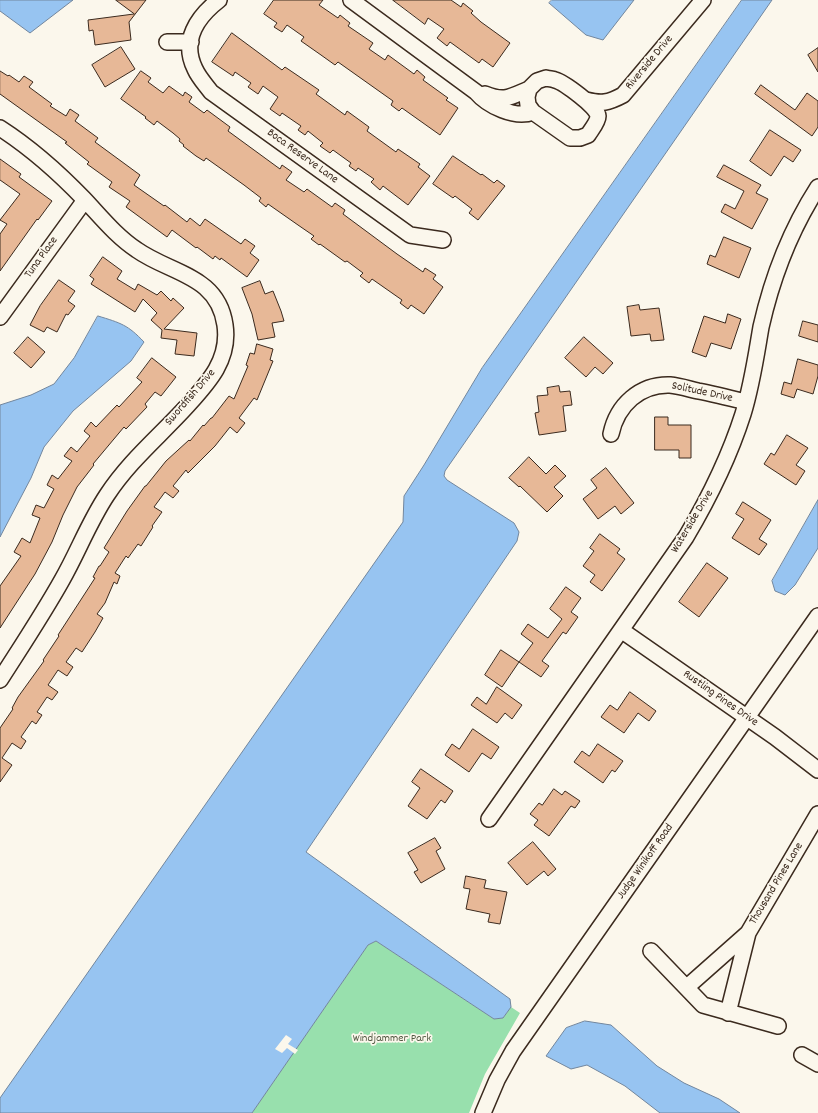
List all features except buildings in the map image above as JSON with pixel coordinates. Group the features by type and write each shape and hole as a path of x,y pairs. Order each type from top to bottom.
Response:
{"street":[{"name":"Boca Reserve Lane","path":"219,0 200,18 194,28 190,42 190,54 195,70 211,92 410,235 443,240"},
{"path":"351,0 476,92 486,101 516,114 526,114 532,112"},
{"name":"Riverside Drive","path":"586,100 599,104 608,102 623,95 703,0"},
{"path":"167,42 190,42"},
{"path":"476,92 498,99 507,98 529,89 537,81 546,78 556,80 586,100 597,112 598,117 588,135"},
{"path":"529,89 527,97 528,105 532,112 570,138 580,138 588,135 596,129 618,104 623,95"},
{"name":"Swordfish Drive","path":"0,128 51,166 85,200 107,225 137,250 165,266 194,278 207,288 217,301 223,316 226,332 225,348 217,370 184,410 145,447 107,495 90,522 63,578 0,680"},
{"name":"Waterside Drive","path":"489,819 686,537 703,508 719,477 732,446 746,402 772,286 796,226 818,187"},
{"name":"Tuna Place","path":"0,317 85,200"},
{"name":"Solitude Drive","path":"611,434 615,419 623,406 634,396 654,387 669,385 676,386 746,402"},
{"name":"Judge Winikoff Road","path":"483,1113 497,1080 517,1046 818,616"},
{"name":"Rustling Pines Drive","path":"621,630 747,718 818,770"},
{"name":"Thousand Pines Lane","path":"728,1013 748,933 818,814"},
{"name":"Thousand Pines Lane","path":"687,987 748,933"},
{"path":"651,951 703,1005 778,1026"},
{"path":"802,1055 818,1064"}],"green space":[{"name":"Windjammer Park","path":"376,941 494,1019 503,1018 511,1007 520,1013 485,1074 469,1113 252,1113 368,945"}],"water":[{"path":"0,0 73,0 30,33 0,11"},
{"path":"552,0 634,0 603,40 586,35 549,3"},
{"path":"742,0 772,0 445,471 444,476 447,480 514,523 519,532 517,541 306,852 510,999 511,1007 503,1018 494,1019 376,941 368,945 252,1113 0,1113 0,1098 403,522 404,496 482,368"},
{"path":"98,316 124,325 144,342 131,361 73,411 44,447 31,478 0,537 0,405 31,395 54,384 74,358"},
{"path":"818,500 818,548 795,585 785,595 775,591 772,581"},
{"path":"585,1021 611,1025 657,1066 684,1083 719,1099 740,1113 660,1113 625,1086 587,1065 571,1069 546,1056 566,1028"}],"pier":[{"path":"286,1035 292,1039 288,1044 298,1050 295,1054 287,1048 282,1053 275,1049"}]}
